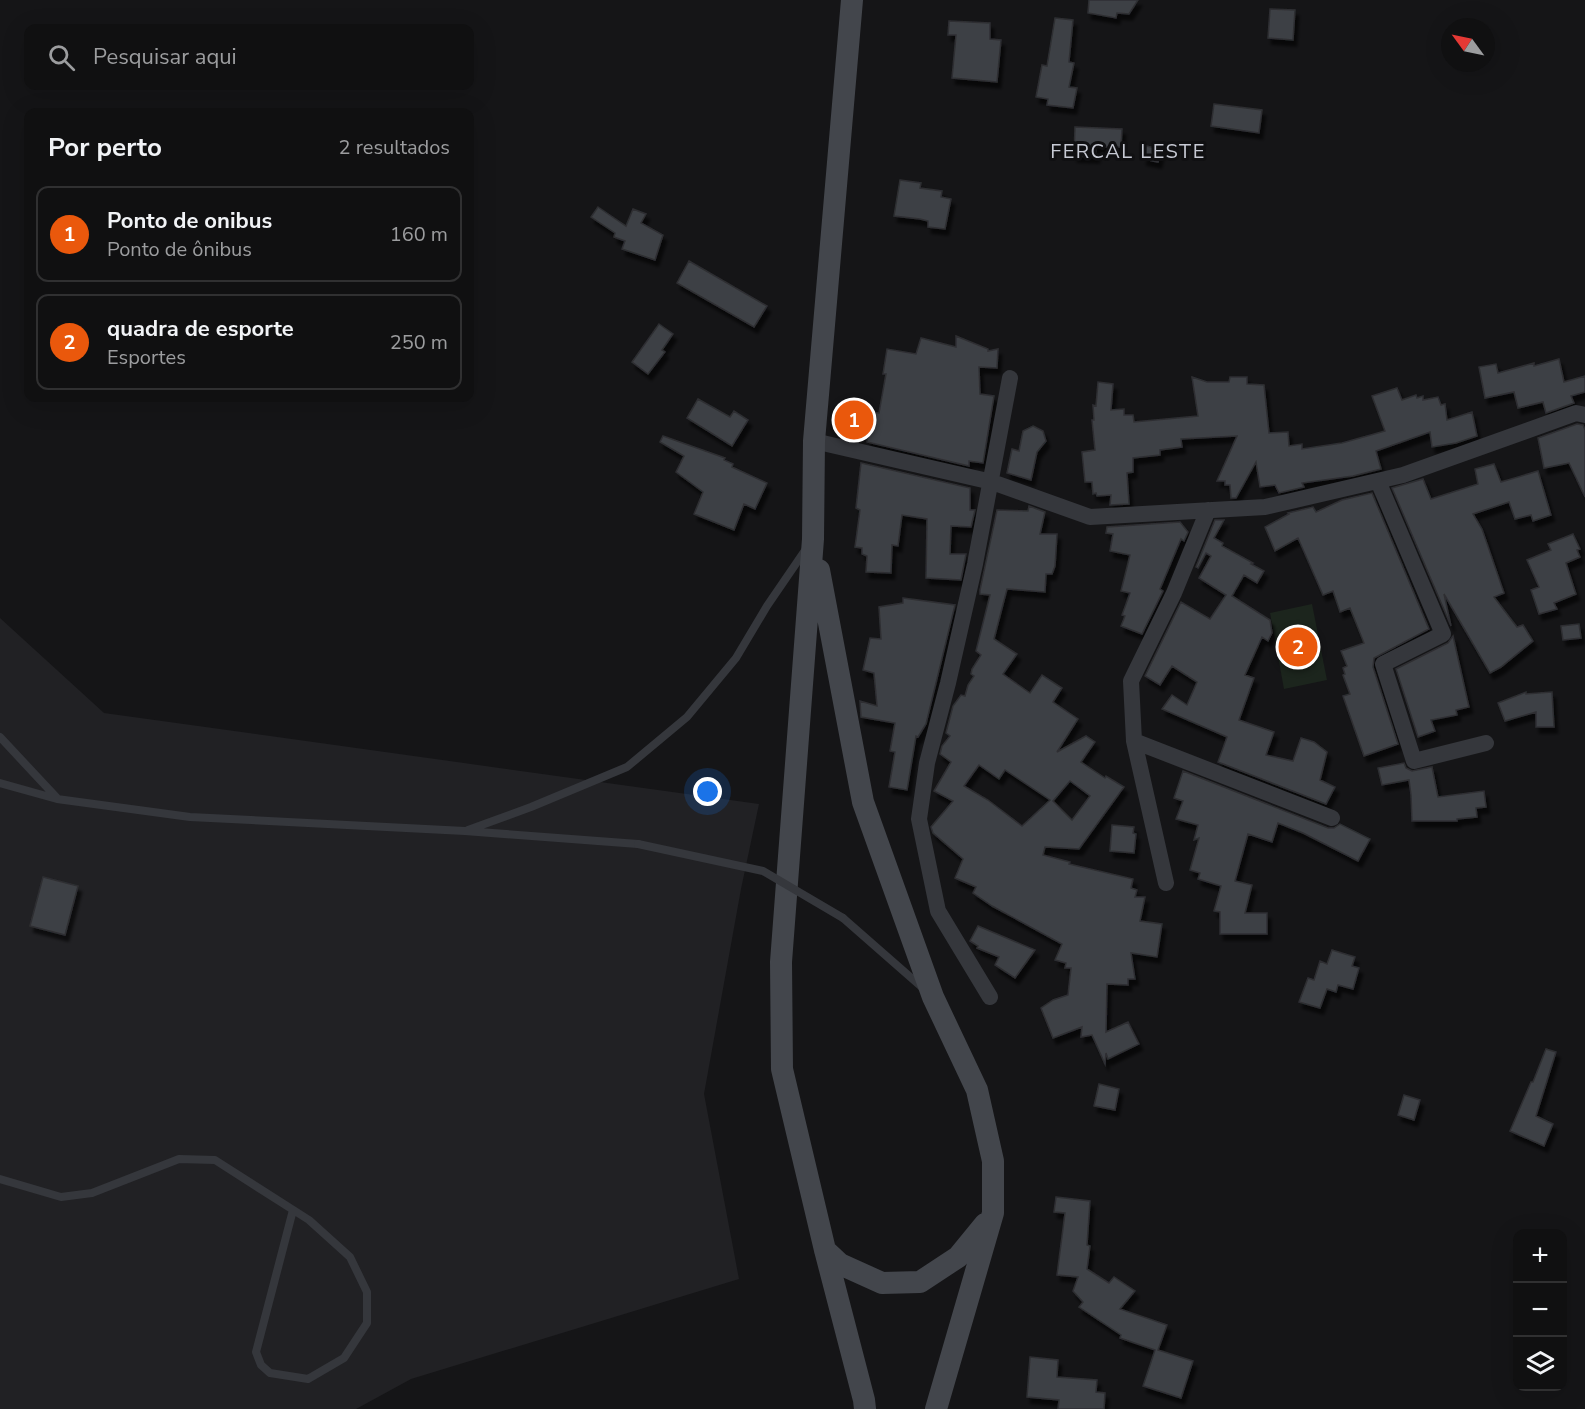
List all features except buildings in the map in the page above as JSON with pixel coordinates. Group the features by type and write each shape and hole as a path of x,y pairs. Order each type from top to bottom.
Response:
{"main road":[{"path":"852,0 814,441 813,539 782,962 782,1069 865,1409"},
{"path":"813,539 863,802 933,997 977,1090 993,1161 993,1213 936,1409"},
{"path":"825,1250 840,1264 882,1283 920,1282 958,1257 993,1213"}],"street":[{"path":"990,998 938,911 919,819 927,764 948,683 992,482 1010,378"},
{"path":"814,441 992,482 1090,517 1265,507 1403,475 1576,413 1585,415"},
{"path":"1377,481 1443,634 1383,664 1414,761 1486,743"},
{"path":"1166,883 1134,741 1131,681 1174,593 1208,510"},
{"path":"1134,741 1332,818"}],"lane":[{"path":"465,831 531,807 627,767 687,717 736,658 767,606 813,539"},
{"path":"0,737 57,799"},
{"path":"0,783 57,799 190,817 465,831 638,844 763,871 843,918 933,997"},
{"path":"0,1179 61,1197 92,1192 179,1159 215,1160 309,1220 350,1257 367,1292 367,1323 344,1358 308,1379 270,1373 261,1365 256,1352 293,1210"}],"shaded area":[{"path":"1312,604 1327,680 1284,689 1270,613"},
{"path":"0,618 104,713 759,804 741,889 704,1094 739,1279 411,1379 356,1409 0,1409"}],"place":[{"name":"Ponto de onibus","path":"854,420"},
{"name":"quadra de esporte","path":"1298,647"}],"district":[{"name":"FERCAL LESTE","path":"1128,151"}]}
